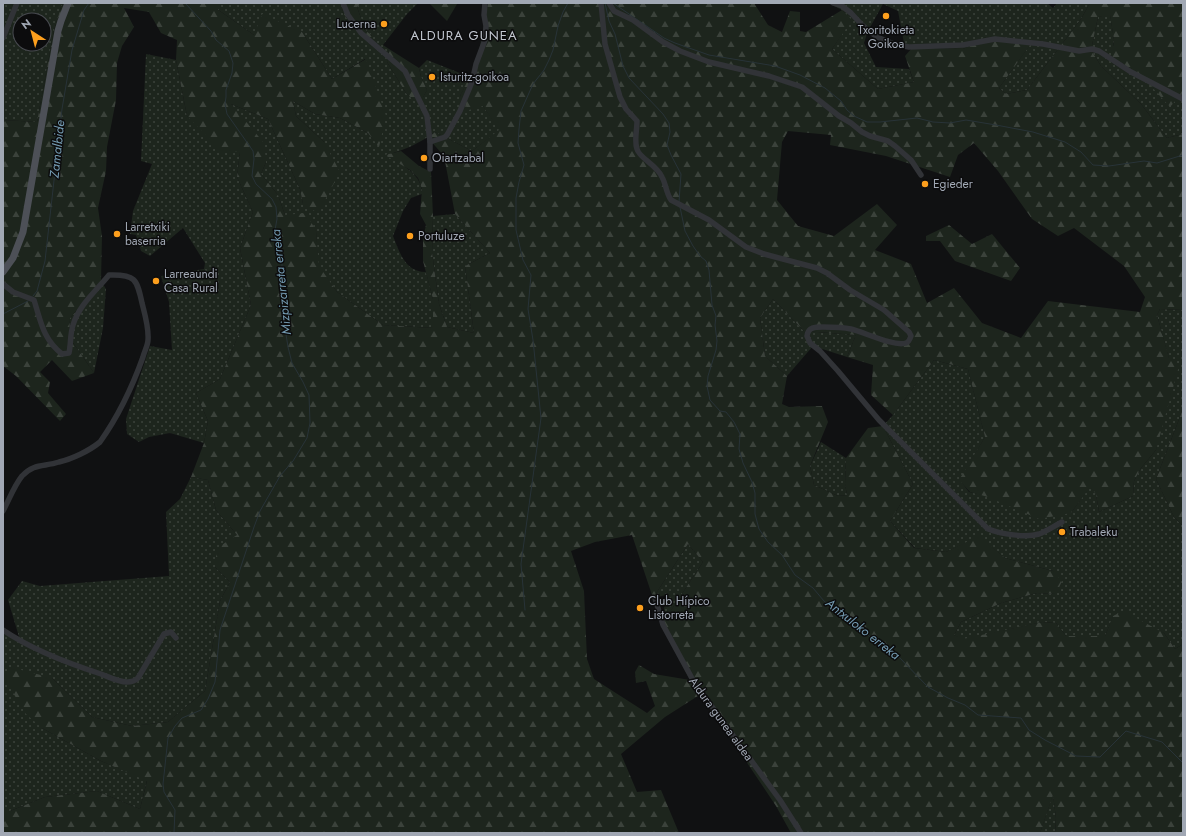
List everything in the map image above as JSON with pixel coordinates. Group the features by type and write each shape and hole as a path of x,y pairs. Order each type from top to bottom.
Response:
{"main road":[{"path":"3,272 13,258 23,232 58,32 68,3"}],"street":[{"path":"3,38 17,3"},
{"path":"343,3 348,15 361,33 405,71 427,116 430,142 430,169"},
{"path":"430,142 445,137 460,111 484,40 486,26 484,15 485,3"},
{"path":"601,3 605,44 620,97 626,109 637,121 636,149 639,154 653,164 662,176 668,197 709,220 746,246 764,254 822,270 850,290 884,310 909,332 911,336 910,341 905,344 893,342 852,329 835,327 812,327 807,336 810,343 824,356 879,420 988,528 1001,533 1033,535 1040,534 1062,522"},
{"path":"609,3 614,11 633,20 663,42 680,51 709,62 770,76 802,87 862,132 888,141 896,146 911,160 921,175"},
{"path":"833,3 842,6 877,37 894,44 909,47 963,45 995,39 1043,44 1079,51 1092,49 1100,51 1131,72 1183,99"},
{"path":"3,284 13,292 34,300 41,327 50,343 62,354 69,353 72,327 76,317 87,300 108,275 128,276 135,280 138,285 145,314 148,341 131,388 100,442 92,448 65,460 38,466 28,471 13,490 3,511"},
{"name":"Aldura gunea aldea","path":"655,598 663,625 694,682 780,800 801,833"},
{"path":"3,630 23,642 59,658 88,670 127,682 135,681 138,678 164,634 170,632 176,638"}],"green space":[{"path":"3,3 64,3 61,7 52,41 52,12 12,12 12,52 50,52 37,122 3,120"},
{"path":"64,3 217,3 217,9 254,35 262,14 302,32 332,79 366,59 386,116 379,147 368,133 340,118 315,114 293,101 296,116 324,142 340,172 318,213 303,204 300,189 268,119 231,104 264,143 266,162 261,174 278,195 285,215 306,213 316,231 319,266 337,292 383,325 433,328 433,299 423,261 423,238 426,225 420,214 422,189 418,178 410,170 385,155 401,151 419,166 431,172 433,216 432,252 439,304 447,327 474,333 465,266 490,253 455,214 444,156 428,138 435,132 472,151 499,130 483,106 469,110 460,96 477,62 488,3 754,3 768,25 782,32 790,11 800,12 800,31 806,32 842,10 852,20 832,49 878,89 914,82 905,56 912,48 963,49 986,37 1030,45 999,88 1006,94 1027,90 1081,19 1090,3 1183,3 1183,92 1170,107 1141,75 1111,61 1114,40 1110,15 1098,17 1091,50 1101,66 1141,104 1167,138 1183,134 1183,310 1160,309 1157,315 1169,358 1179,366 1156,450 1141,468 1134,481 1133,496 1099,512 1096,494 1090,487 1071,513 1039,519 988,497 970,492 959,480 985,437 968,369 934,360 893,415 871,395 873,365 847,357 856,335 804,331 773,299 760,318 765,356 787,376 782,404 789,407 822,406 828,422 810,466 814,485 838,496 847,495 845,484 846,458 868,428 883,426 913,484 890,521 914,548 946,552 979,536 1005,558 1053,571 1062,581 1056,594 1037,593 1001,603 961,622 954,635 963,639 1042,622 1056,623 1066,636 1105,636 1113,616 1123,611 1164,633 1175,649 1183,644 1183,833 1055,833 1056,818 1053,795 1040,833 791,833 776,806 701,694 665,717 621,754 637,792 661,790 679,833 3,833 3,811 10,811 45,797 97,791 140,809 147,781 101,761 42,728 26,714 4,678 14,668 52,678 92,717 132,726 168,722 205,691 220,601 230,582 215,567 217,548 237,535 216,510 208,480 191,477 204,443 208,421 196,393 220,379 251,305 240,248 253,212 237,177 240,152 221,151 187,116 176,60 177,40 161,33 149,12 124,8 134,27 122,46 117,63 116,100 107,147 106,171 98,208 102,236 101,281 70,318 69,337 94,373 72,381 52,360 40,372 50,382 48,393 66,414 60,421 16,376 3,366 3,120 37,122 50,52 52,52 54,30 61,7","holes":["788,131 831,135 830,145 886,156 950,177 958,155 974,143 998,171 1032,219 1058,236 1074,228 1124,266 1145,297 1140,312 1048,301 1021,338 982,323 954,288 927,303 911,264 875,250 897,225 877,204 834,236 798,226 777,200 782,142","632,535 653,598 688,544 703,562 662,624 690,680 654,674 639,665 635,672 636,683 646,681 655,706 647,713 594,679 587,659 584,591 571,551 595,542"]},
{"path":"217,3 343,3 342,12 361,36 372,36 360,25 362,21 357,7 362,3 418,3 407,14 383,45 389,49 387,62 406,93 419,104 427,90 419,68 427,60 470,77 460,96 483,106 500,130 472,151 435,132 411,146 386,155 410,170 419,181 421,187 422,194 411,198 403,211 393,236 401,255 408,265 413,269 426,272 433,299 433,328 383,325 337,292 318,266 316,231 285,215 278,195 261,174 266,162 231,104 268,119 300,189 303,204 324,142 296,116 293,101 315,114 340,118 368,133 379,146 365,59 332,79 302,32 254,35 217,9"},
{"path":"343,3 362,3 357,7 362,21 360,25 372,36 372,40 361,36 342,12"},
{"path":"429,3 455,3 457,4 447,21"},
{"path":"828,3 1047,3 1053,8 1057,3 1090,3 1081,19 1027,90 1006,94 999,88 1029,46 986,37 963,49 912,48 904,43 898,11 883,4 868,31 864,43 876,67 909,69 914,82 878,89 832,49 851,20 842,10"},
{"path":"1110,14 1114,40 1113,46 1183,62 1183,134 1167,138 1141,104 1101,66 1091,50 1098,17"},
{"path":"389,49 419,68 427,90 419,105 406,93 387,62"},
{"path":"146,54 176,60 187,116 240,152 237,177 253,212 240,248 251,305 220,379 196,393 208,421 204,443 170,433 149,437 139,442 127,434 126,419 150,346 172,350 169,302 161,276 204,269 205,263 183,228 150,256 141,251 136,235 130,234 133,211 152,164 141,161"},
{"path":"455,214 490,253 465,266 474,333 447,327 439,304 432,252 433,216"},
{"path":"949,225 972,244 992,234 1020,268 1011,281 955,261 940,241 926,241 926,236"},
{"path":"101,281 106,289 103,328 94,373 69,337 70,318"},
{"path":"773,299 804,331 856,335 847,357 813,346 787,376 765,356 760,318"},
{"path":"1160,309 1183,310 1183,409 1156,479 1174,517 1183,526 1183,644 1175,649 1164,633 1113,617 1105,636 1066,636 1056,623 1042,622 963,640 954,635 961,622 1001,603 1037,593 1056,594 1053,571 1005,558 979,537 946,552 915,548 890,521 913,484 883,426 934,360 968,369 985,437 960,480 969,492 1071,513 1090,486 1096,494 1099,512 1133,496 1134,481 1141,468 1156,450 1169,359 1157,315"},
{"path":"1183,409 1183,526 1174,517 1156,479"},
{"path":"821,442 846,458 845,484 847,495 838,496 814,485 810,466"},
{"path":"191,477 208,480 216,510 237,535 215,567 230,582 220,601 205,691 168,722 132,726 92,717 52,678 42,728 101,761 147,780 140,809 97,791 45,797 10,811 3,811 3,630 20,640 8,600 22,581 40,586 169,576 166,512 180,499"},
{"path":"688,544 703,562 662,624 666,595 653,598"},
{"path":"1053,794 1056,818 1055,833 1040,833"}],"waterway":[{"name":"Zamalbide","path":"33,296 37,291 45,261 62,109 72,50 84,10 89,3"},
{"name":"Mizpizarreta erreka","path":"174,833 175,810 164,792 163,784 168,738 182,718 201,710 208,699 215,682 220,630 254,527 260,511 280,476 293,461 307,438 310,423 309,395 292,363 282,309 282,264 275,230 277,219 276,207 272,199 256,184 252,176 254,159 253,151 227,114 225,104 226,90 232,73 233,63 229,51 216,40 211,31 185,3"},
{"path":"525,610 521,564 541,418 533,340 528,309 531,275 523,260 516,230 516,198 524,165 518,143 521,111 533,84 544,70 549,60 553,50 558,26 568,3"},
{"name":"Antxuloko erreka","path":"605,3 623,66 629,78 663,114 669,123 670,132 667,145 681,174 679,202"},
{"path":"613,3 664,38 675,43 709,55 775,66 800,75 825,88 841,101 847,110 854,116 867,122 917,118 933,122 950,123 966,120 1033,132 1065,142 1081,152 1093,165 1109,166 1144,161 1157,163 1183,155"},
{"name":"Antxuloko erreka","path":"680,207 685,231 693,246 700,256 706,261 709,270 712,305 716,316 715,325 717,341 716,350 708,376 707,386 710,400 720,411 726,412 734,422 740,434 739,449 755,493 755,514 759,529 768,542 782,555 795,575 813,588 824,601 835,610 855,620 878,645 897,655 928,687 965,705 978,715 1021,718 1029,730 1076,756 1100,757 1126,731 1162,742 1183,763"},
{"name":"Zamalbide","path":"3,314 28,301"}],"place":[{"name":"Txoritokieta Goikoa","path":"886,16"},
{"name":"Lucerna","path":"384,24"},
{"name":"Isturitz-goikoa","path":"432,77"},
{"name":"Oiartzabal","path":"424,158"},
{"name":"Egieder","path":"925,184"},
{"name":"Larretxiki baserria","path":"117,234"},
{"name":"Portuluze","path":"410,236"},
{"name":"Larreaundi Casa Rural","path":"156,281"},
{"name":"Trabaleku","path":"1062,532"},
{"name":"Club Hípico Listorreta","path":"640,608"}],"district":[{"name":"ALDURA GUNEA","path":"464,35"}]}
